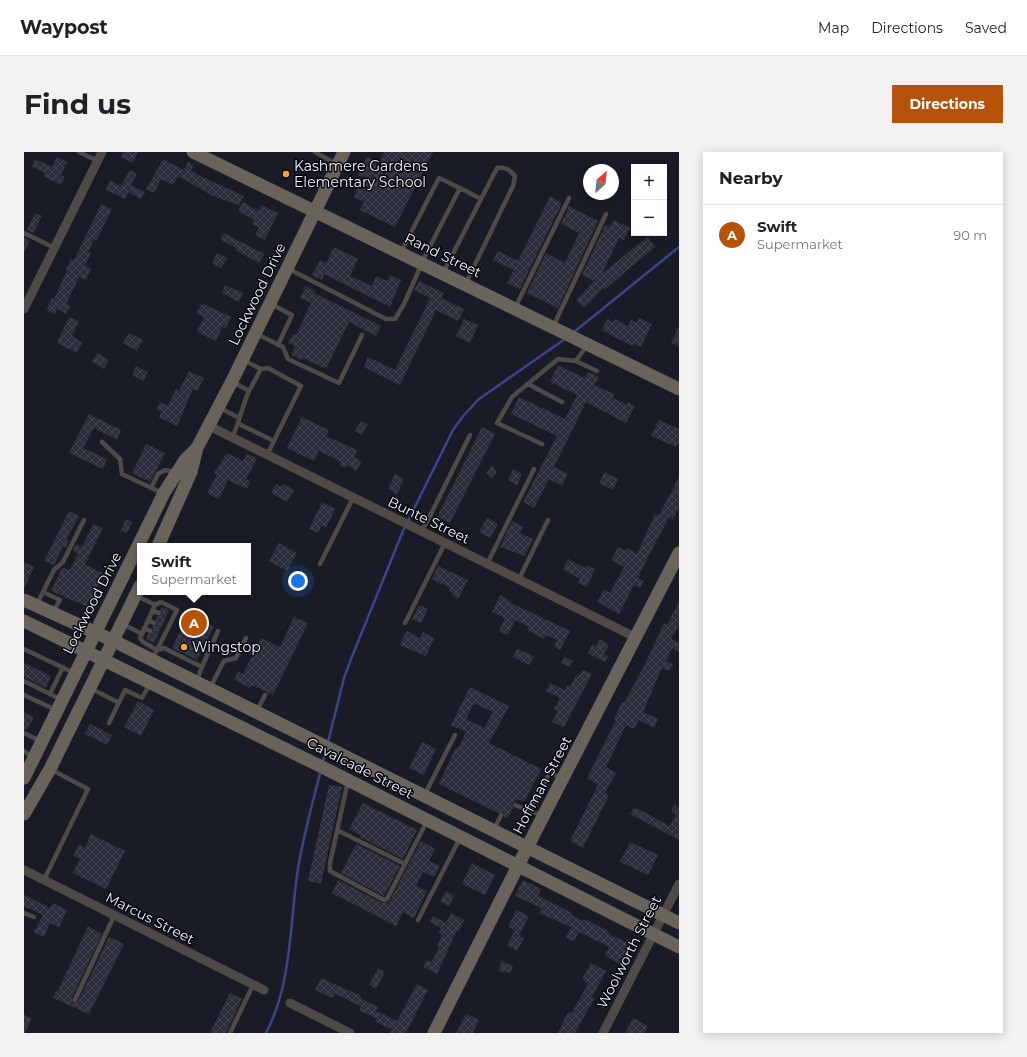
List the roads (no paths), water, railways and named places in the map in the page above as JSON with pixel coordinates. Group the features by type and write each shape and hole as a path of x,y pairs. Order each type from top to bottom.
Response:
{"main road":[{"name":"Rand Street","path":"193,152 315,212 422,262 679,389"},
{"name":"Lockwood Drive","path":"159,543 191,472 197,448 232,382 344,152"},
{"name":"Lockwood Drive","path":"140,543 164,493 185,460 197,448"},
{"path":"153,516 168,523"},
{"name":"Lockwood Drive","path":"24,778 29,754 41,742 69,670 86,651 137,549"},
{"name":"Hoffman Street","path":"434,1033 679,553"},
{"path":"24,814 50,769 89,688 114,642 137,592"},
{"name":"Cavalcade Street","path":"24,600 96,633 151,662 386,776 679,923"},
{"name":"Cavalcade Street","path":"24,621 328,769 679,947"},
{"path":"243,728 253,712"},
{"path":"29,754 50,769"},
{"path":"377,794 386,776"}],"street":[{"path":"24,309 102,152"},
{"name":"Bunte Street","path":"209,426 636,638"},
{"name":"Marcus Street","path":"24,870 264,990"},
{"name":"Woolworth Street","path":"603,1033 679,884"},
{"path":"290,1003 350,1033"}],"lane":[{"path":"79,152 98,161"},
{"path":"315,152 338,165"},
{"path":"443,273 497,168 505,167 515,176 513,186 466,284"},
{"path":"401,252 439,178 480,199"},
{"path":"287,268 386,319 395,319 404,304 422,262 460,188"},
{"path":"515,308 569,198"},
{"path":"557,329 606,214"},
{"path":"24,233 54,248"},
{"path":"270,304 292,316 278,345"},
{"path":"255,333 283,347 288,359 339,383 362,335"},
{"path":"576,362 583,341"},
{"path":"542,444 497,423 512,397 558,359 576,362 597,371"},
{"path":"242,360 261,369 268,368 301,386 267,455"},
{"path":"232,438 239,424 239,418 249,391 261,369"},
{"path":"232,382 249,391"},
{"path":"528,384 562,402"},
{"path":"218,407 239,418"},
{"path":"239,424 274,441"},
{"path":"417,529 427,522 470,435"},
{"path":"102,442 120,460 122,474 164,493"},
{"path":"487,564 534,469"},
{"path":"151,488 158,474 165,470 177,473"},
{"path":"320,564 353,498"},
{"path":"36,606 54,570 63,562 84,520"},
{"path":"518,580 548,520"},
{"path":"405,623 445,543"},
{"path":"44,592 60,600 53,614"},
{"path":"144,595 155,605"},
{"path":"151,662 157,650 163,638 167,629 177,610 161,602 155,605 140,638 143,642 157,650 164,648 202,667"},
{"path":"153,611 158,613"},
{"path":"166,617 172,620"},
{"path":"148,620 154,623"},
{"path":"122,624 142,634"},
{"path":"162,626 167,629"},
{"path":"144,628 150,631"},
{"path":"195,683 218,631"},
{"path":"158,635 163,638"},
{"path":"209,690 224,661 236,658 246,638"},
{"path":"24,648 69,670"},
{"path":"24,681 56,701"},
{"path":"109,723 125,690 142,698 151,682"},
{"path":"89,688 119,703"},
{"path":"24,695 56,701"},
{"path":"253,712 265,695"},
{"path":"24,733 41,742"},
{"path":"424,796 455,735"},
{"path":"44,880 88,789 50,769"},
{"path":"530,810 550,772 563,778"},
{"path":"348,780 330,863 330,871 384,900 387,899 427,820"},
{"path":"515,805 544,816"},
{"path":"494,830 501,815"},
{"path":"337,830 405,864"},
{"path":"418,920 461,837"},
{"path":"24,913 34,917"},
{"path":"75,1000 114,916"},
{"path":"230,1033 253,985"}],"waterway":[{"path":"574,332 679,247"},
{"path":"328,742 344,678 351,659 403,531 453,430 464,415 479,399 565,339"},
{"path":"322,764 326,751"},
{"path":"266,1033 274,1015 285,976 299,862 321,770"}],"place":[{"name":"Kashmere Gardens Elementary School","path":"286,174"},
{"name":"Swift","path":"194,623"},
{"name":"Wingstop","path":"184,647"}]}
